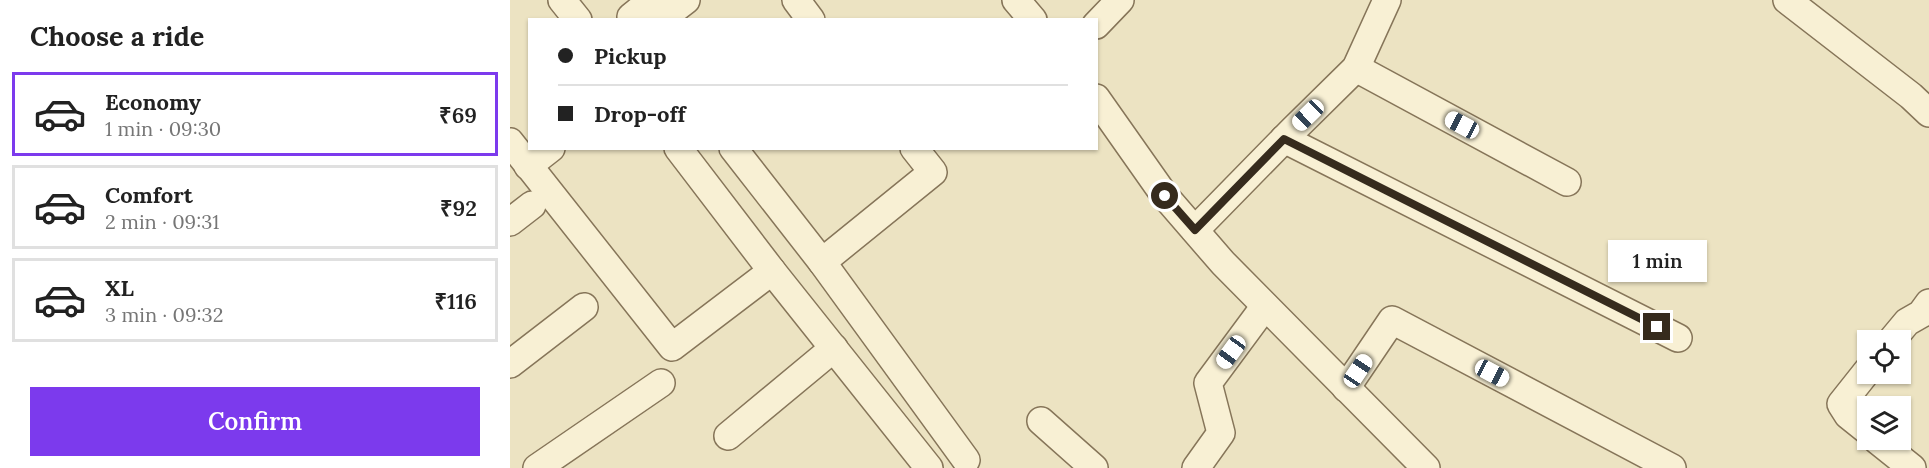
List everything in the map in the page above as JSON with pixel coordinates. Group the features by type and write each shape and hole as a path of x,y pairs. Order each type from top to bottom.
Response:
{"street":[{"path":"562,0 576,18"},
{"path":"627,12 652,0"},
{"path":"663,18 686,0"},
{"path":"796,0 810,18"},
{"path":"1016,0 1031,18"},
{"path":"1098,24 1120,0"},
{"path":"1195,230 1356,68 1387,0"},
{"path":"1795,2 1929,113"},
{"path":"1356,68 1567,182"},
{"path":"1098,102 1165,196 1223,264 1426,468"},
{"path":"1284,139 1678,338"},
{"path":"510,142 672,347 772,271"},
{"path":"528,166 548,150"},
{"path":"680,150 772,271 929,468"},
{"path":"735,150 822,262 966,460"},
{"path":"822,262 933,172 916,150"},
{"path":"510,222 532,205"},
{"path":"1197,468 1221,433 1208,383 1265,306"},
{"path":"510,364 584,307"},
{"path":"1900,330 1907,322 1926,312"},
{"path":"1346,388 1392,320 1672,468"},
{"path":"728,436 834,348"},
{"path":"537,468 661,382"},
{"path":"1857,384 1841,404 1848,415 1857,422"},
{"path":"1041,421 1094,468"},
{"path":"1890,450 1912,468"}],"route":[{"path":"1165,196 1195,230 1284,139 1657,327"}]}
